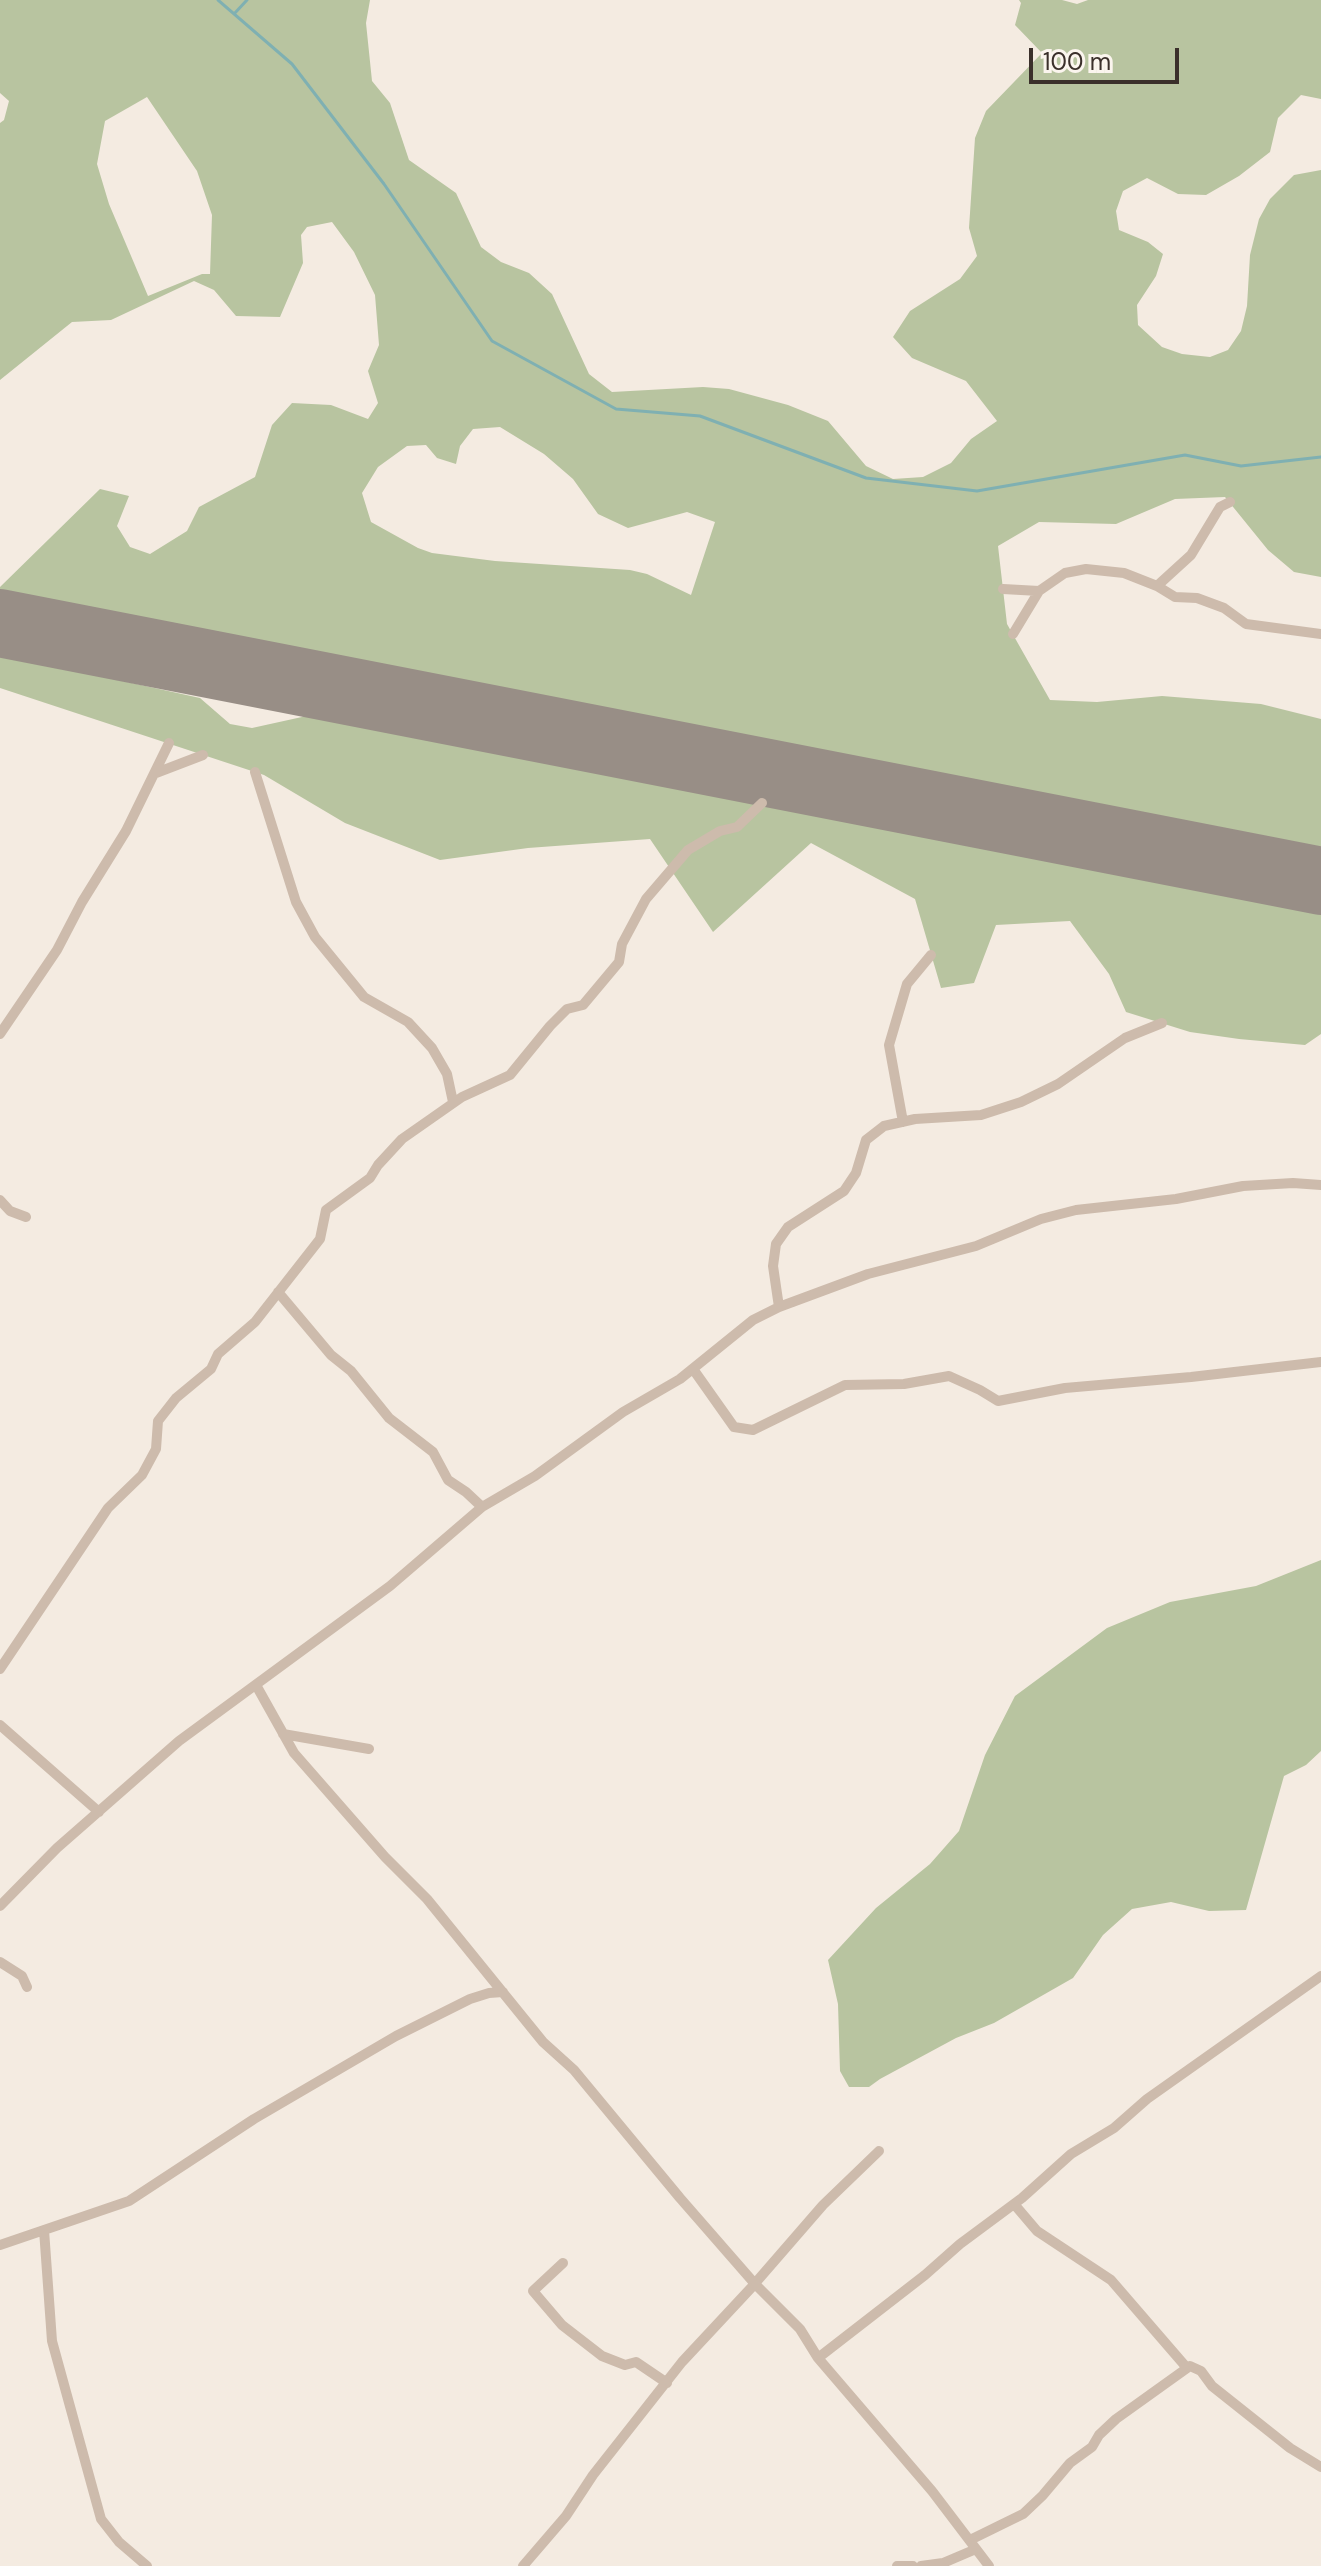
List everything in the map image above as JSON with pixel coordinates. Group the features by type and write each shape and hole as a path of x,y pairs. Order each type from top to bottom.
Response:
{"street":[{"path":"1157,586 1191,555 1220,507 1230,502"},
{"path":"1013,634 1039,591 1065,573 1086,569 1124,573 1175,597 1197,598 1224,608 1246,624 1321,634"},
{"path":"1003,589 1039,591"},
{"path":"0,1034 57,950 82,902 126,831 169,743"},
{"path":"156,773 203,755"},
{"path":"255,772 296,902 315,937 364,997 408,1022 432,1048 447,1074 453,1102"},
{"path":"0,1669 108,1508 142,1475 156,1449 158,1421 176,1398 211,1369 218,1354 255,1322 320,1239 326,1210 370,1178 402,1139 453,1102 510,1075 567,1009 583,1005 619,962 622,944 646,899 688,850 720,831 737,827 762,803"},
{"path":"903,1122 889,1045 907,984 931,955"},
{"path":"779,1307 773,1266 776,1244 788,1227 844,1191 856,1173 866,1140 884,1126 981,1115 1021,1102 1058,1084 1125,1038 1162,1023"},
{"path":"0,1906 57,1848 179,1741 390,1586 482,1507 510,1493 623,1412 693,1369 753,1320 779,1307 868,1274 976,1246 1041,1219 1076,1210 1176,1199 1243,1186 1321,1185"},
{"path":"0,1200 10,1211 26,1217"},
{"path":"278,1292 331,1355 351,1371 389,1418 433,1452 443,1474 482,1507"},
{"path":"693,1369 734,1427 753,1430 845,1385 904,1384 949,1376 998,1401 1065,1388 1321,1362"},
{"path":"256,1685 283,1734 308,1769 385,1857 427,1899 543,2042 574,2070 755,2284 800,2329 818,2358 932,2491 989,2566"},
{"path":"0,1725 99,1812"},
{"path":"283,1734 369,1749"},
{"path":"0,1962 22,1976 27,1987"},
{"path":"818,2358 1014,2204 1071,2154 1114,2128 1147,2099 1321,1976"},
{"path":"0,2245 129,2201 254,2119 396,2036 470,1999 503,1992"},
{"path":"523,2566 561,2524 593,2475 682,2362 823,2205 879,2151"},
{"path":"1014,2204 1037,2231 1111,2280 1187,2368"},
{"path":"44,2230 52,2341 101,2519 119,2542 147,2566"},
{"path":"563,2263 533,2291 562,2325 602,2356 625,2365 636,2362 667,2383"},
{"path":"921,2566 943,2563 1023,2514 1062,2471 1092,2447 1099,2435 1116,2419 1190,2366 1201,2371 1212,2386 1290,2448 1321,2467"},
{"path":"897,2566 913,2566"}],"green space":[{"path":"0,0 370,0 366,23 372,81 390,103 409,160 456,193 481,247 501,262 529,273 552,294 589,374 612,392 703,387 729,389 788,405 828,421 866,466 893,479 923,477 951,463 971,439 997,421 966,381 912,358 893,337 910,311 960,279 977,256 969,228 975,138 986,111 1042,53 1015,25 1021,3 1019,0 1062,0 1077,4 1088,0 1321,0 1321,99 1301,95 1278,118 1270,152 1239,176 1206,195 1178,194 1147,178 1123,191 1116,211 1119,230 1148,242 1163,254 1156,276 1137,305 1138,325 1162,347 1182,354 1210,357 1228,350 1241,331 1247,306 1250,255 1259,219 1270,199 1294,175 1321,170 1321,577 1294,572 1268,550 1225,497 1175,499 1116,524 1039,522 998,546 1007,624 1050,700 1097,702 1162,696 1261,704 1321,719 1321,860 1053,818 676,740 204,649 0,605 0,587 100,489 129,496 117,526 130,547 150,554 187,531 199,507 255,477 272,425 292,403 331,405 368,419 378,403 368,371 379,345 375,295 354,252 332,222 307,227 301,235 303,263 280,317 236,316 214,290 194,281 111,320 72,322 0,380 0,123 4,120 9,101 0,93","holes":["147,97 197,171 212,215 210,274 202,274 148,296 109,204 97,164 105,121","500,427 544,454 573,479 598,514 628,528 687,512 715,522 691,595 647,574 630,570 495,561 432,553 371,522 362,493 378,467 407,446 426,445 437,458 456,464 460,446 473,429"]},
{"path":"0,654 200,698 230,724 252,728 311,715 343,716 1321,908 1321,1034 1305,1045 1239,1039 1190,1032 1126,1012 1109,974 1070,921 996,925 974,983 941,988 915,899 811,843 713,932 650,839 528,848 440,860 345,823 264,775 0,688"},
{"path":"1321,1560 1321,1751 1306,1765 1284,1776 1246,1910 1209,1911 1171,1902 1132,1909 1103,1935 1073,1978 994,2023 956,2038 869,2087 849,2087 840,2071 838,2004 828,1960 876,1908 930,1864 959,1831 985,1755 1015,1696 1107,1628 1170,1602 1256,1586"}],"waterway":[{"path":"218,0 292,64 384,184 492,341 616,409 700,416 866,478 977,491 1185,455 1241,466 1321,457"},
{"path":"234,14 247,0"}],"runway":[{"path":"0,623 1321,881"}]}
